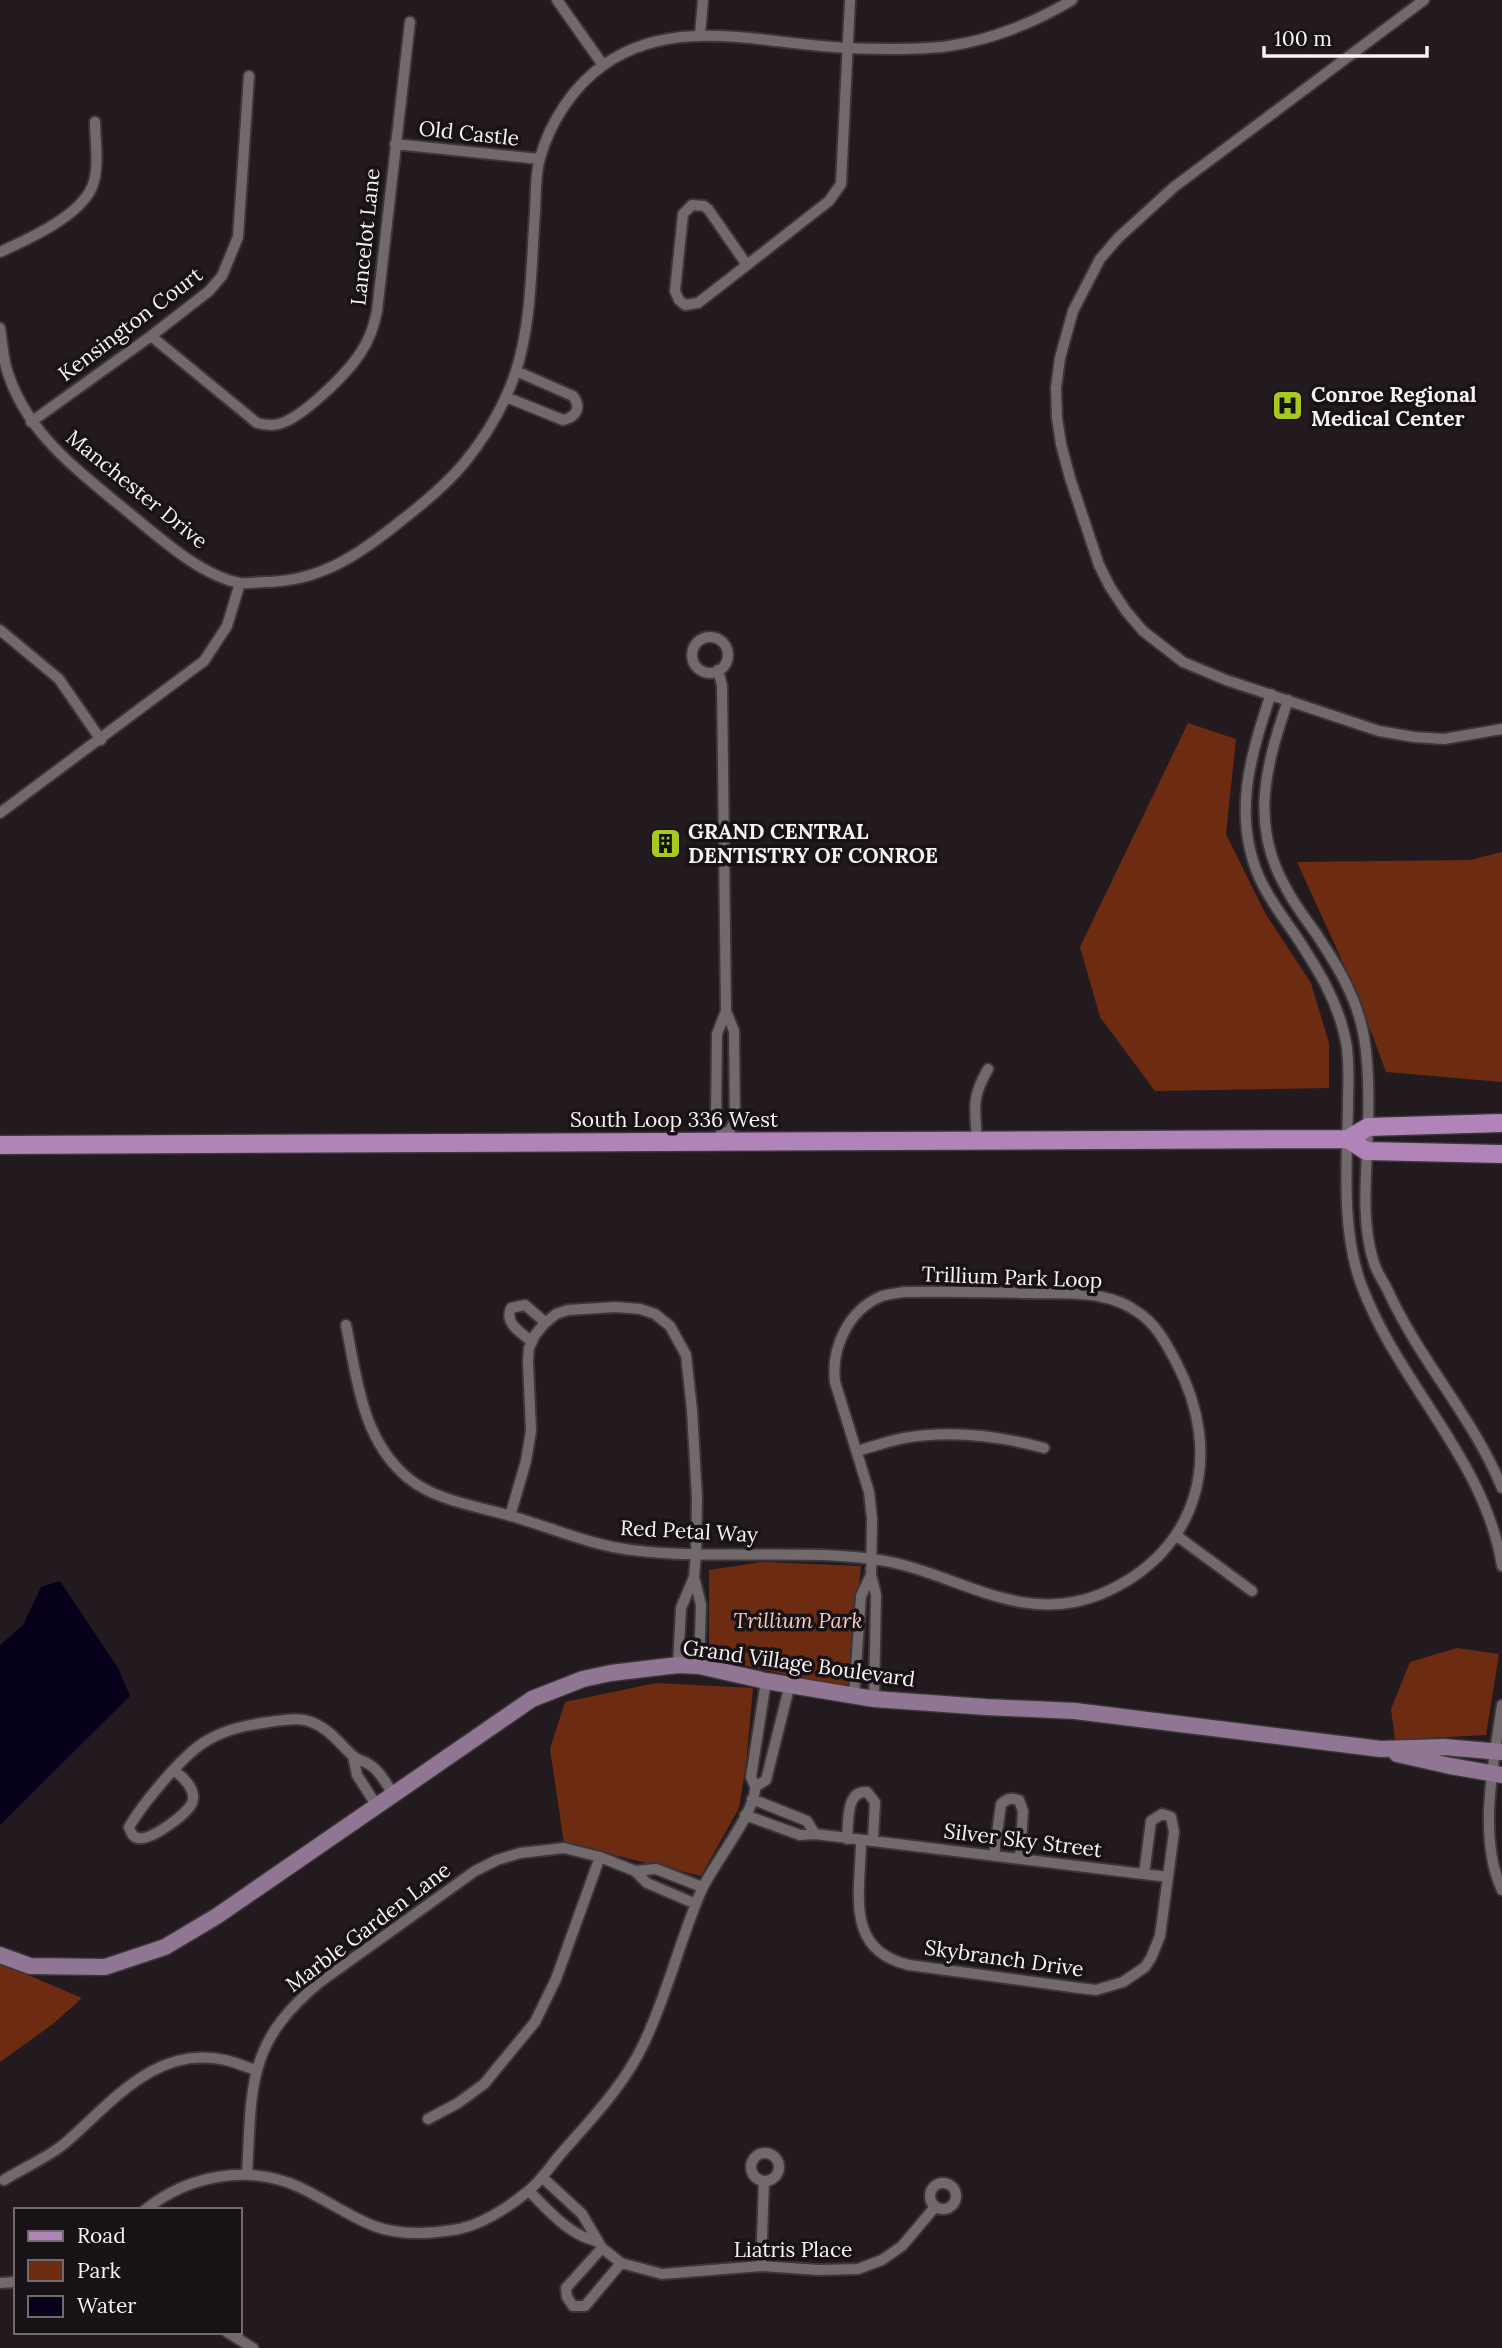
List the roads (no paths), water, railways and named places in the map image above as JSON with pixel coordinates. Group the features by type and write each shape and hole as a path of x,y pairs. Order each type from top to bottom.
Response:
{"main road":[{"path":"1502,1123 1368,1127 1348,1139 1366,1151 1502,1154"},
{"name":"South Loop 336 West","path":"0,1145 1348,1139"}],"street":[{"path":"557,0 603,65"},
{"path":"701,34 703,0"},
{"path":"747,265 708,209 698,205 687,208 684,214 675,291 679,300 685,304 698,303 747,265 829,201 841,184 850,0"},
{"path":"0,813 204,661 227,626 240,583 293,581 335,568 424,502 465,462 501,410 516,371 528,314 539,159 559,112 574,92 603,65 633,48 663,38 701,34 848,48 946,47 979,40 1049,14 1072,0"},
{"path":"1424,0 1174,187 1118,238 1100,259 1066,332 1056,388 1061,444 1099,565 1110,587 1143,631 1183,662 1226,680 1379,730 1414,737 1444,739 1502,729"},
{"name":"Lancelot Lane","path":"151,336 257,423 268,426 280,424 337,382 355,360 372,331 377,311 410,22"},
{"name":"Kensington Court","path":"31,422 151,336 209,291 222,276 238,237 249,76"},
{"path":"0,252 48,229 77,206 92,187 95,122"},
{"name":"Old Castle","path":"394,144 539,159"},
{"name":"Manchester Drive","path":"0,328 7,368 31,422 65,460 178,552 206,570 240,583"},
{"path":"506,397 563,420 578,410 573,396 516,371"},
{"path":"0,631 59,679 101,740"},
{"path":"718,670 722,685 726,1011 734,1031 735,1119 725,1141"},
{"path":"1271,694 1254,744 1248,772 1248,838 1260,878 1272,901 1324,980 1338,1009 1349,1070 1351,1238 1362,1285 1383,1334 1402,1368 1439,1419 1480,1495 1494,1526 1502,1566"},
{"path":"1288,700 1266,774 1266,834 1277,870 1286,888 1341,971 1354,1001 1363,1033 1368,1073 1367,1221 1374,1265 1416,1346 1482,1445 1502,1488"},
{"path":"1324,980 1341,971"},
{"path":"725,1141 716,1117 716,1105 717,1034 726,1011"},
{"path":"977,1140 975,1100 979,1085 988,1069"},
{"name":"Trillium Park Loop","path":"870,1559 890,1562 1016,1602 1061,1604 1098,1595 1150,1563 1177,1536 1194,1498 1201,1456 1197,1411 1190,1389 1165,1341 1150,1322 1137,1311 1101,1296 927,1291 883,1296 855,1315 835,1354 834,1369 835,1382 869,1492 872,1519 870,1559 871,1575 876,1595 874,1699"},
{"path":"532,1342 510,1322 508,1316 511,1308 525,1305 545,1322"},
{"path":"510,1516 526,1461 531,1431 528,1361 532,1342 545,1322 568,1310 616,1307 640,1309 655,1314 670,1326 686,1355 697,1498 694,1577 701,1605 699,1666"},
{"name":"Red Petal Way","path":"346,1325 368,1422 376,1440 409,1479 429,1491 458,1502 628,1550 695,1555 870,1559"},
{"path":"857,1451 904,1438 935,1435 970,1435 1021,1441 1044,1448"},
{"path":"1177,1536 1252,1591"},
{"name":"Trillium Park Loop","path":"854,1696 861,1596 871,1575"},
{"path":"678,1665 681,1608 694,1577"},
{"name":"Grand Village Boulevard","path":"0,1955 30,1966 105,1967 165,1947 217,1916 532,1699 583,1679 611,1672 678,1665 699,1666 766,1681 874,1699 1075,1711 1381,1749 1497,1775"},
{"path":"754,1793 751,1777 766,1681"},
{"path":"148,2208 175,2190 192,2183 209,2178 247,2174 298,2187 377,2227 414,2233 456,2230 477,2223 529,2191 607,2102 644,2044 702,1887 745,1815 754,1793 766,1780 790,1684"},
{"path":"1502,1705 1497,1775 1489,1811 1494,1860 1502,1890"},
{"path":"175,1771 187,1780 192,1792 192,1802 158,1833 137,1839 129,1827 175,1771 206,1741 239,1726 302,1719 316,1724 340,1740 353,1756 373,1766 394,1794"},
{"name":"Grand Village Boulevard","path":"1381,1749 1444,1747 1499,1752"},
{"path":"353,1756 357,1775 377,1806"},
{"path":"847,1839 852,1798 857,1793 867,1792 875,1802 873,1841"},
{"name":"Silver Sky Street","path":"754,1793 807,1821 815,1834"},
{"path":"994,1856 1001,1804 1009,1798 1019,1800 1023,1811 1020,1859"},
{"name":"Skybranch Drive","path":"861,1840 858,1899 862,1929 876,1949 885,1956 909,1965 1071,1987 1096,1990 1123,1982 1145,1967 1157,1950 1174,1832 1171,1817 1162,1814 1151,1821 1144,1874"},
{"name":"Silver Sky Street","path":"745,1815 800,1836 815,1834 1168,1877"},
{"name":"Marble Garden Lane","path":"247,2174 256,2070 267,2041 297,2001 475,1871 520,1853 564,1848 600,1857 635,1871 647,1883 696,1903"},
{"path":"428,2119 484,2084 535,2022 555,1979 600,1857"},
{"name":"Marble Garden Lane","path":"635,1871 656,1869 702,1887"},
{"path":"4,2180 62,2146 120,2092 143,2075 166,2063 195,2057 225,2059 256,2070"},
{"name":"Liatris Place","path":"542,2177 582,2214 599,2245"},
{"path":"761,2266 764,2181"},
{"name":"Liatris Place","path":"529,2191 570,2229 599,2245 621,2263 662,2274 761,2266 843,2270 869,2266 902,2246 935,2207"},
{"path":"599,2245 566,2288 566,2297 573,2306 585,2306 621,2263"},
{"path":"230,2334 253,2348"}],"water":[{"path":"60,1581 118,1668 130,1696 0,1825 0,1645 23,1625 41,1587"}],"place":[{"name":"Conroe Regional Medical Center","path":"1288,406"},
{"name":"GRAND CENTRAL DENTISTRY OF CONROE","path":"665,843"}],"park label":[{"name":"Trillium Park","path":"798,1620"}]}
